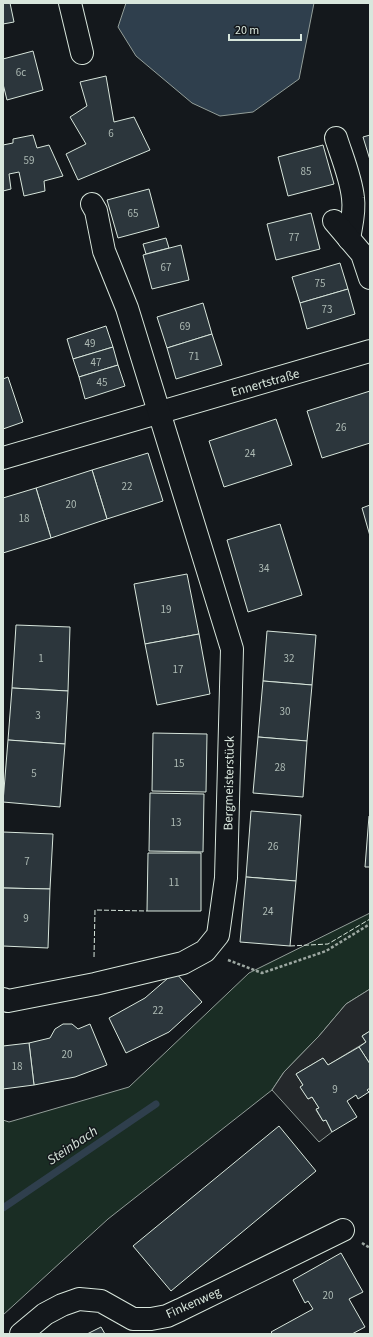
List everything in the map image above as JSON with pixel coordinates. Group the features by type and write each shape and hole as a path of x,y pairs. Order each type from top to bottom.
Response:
{"street":[{"path":"70,3 82,53"},
{"path":"336,138 350,180 353,199 353,219 349,239"},
{"path":"92,204 96,211 104,250 127,308 159,412"},
{"path":"334,221 362,254 370,278"},
{"name":"Ennertstraße","path":"3,458 370,351"},
{"name":"Bergmeisterstück","path":"3,999 8,1001 95,984 183,963 205,951 218,936 226,878 232,649 159,412"},
{"name":"Finkenweg","path":"21,1334 45,1314 62,1305 79,1299 101,1301 133,1319 151,1319 167,1316 343,1230"}],"path":[{"path":"205,951 262,973 326,951 370,924"}],"green space":[{"path":"370,913 370,989 346,1004 319,1036 284,1072 272,1090 108,1219 3,1315 3,1120 9,1122 129,1087 249,973"}],"shaded area":[{"path":"370,989 370,1031 362,1036 366,1042 328,1065 323,1058 296,1074 303,1085 301,1087 308,1099 312,1097 319,1108 316,1110 323,1121 326,1120 332,1132 319,1142 272,1090 284,1072 319,1036 346,1004"}],"water":[{"path":"126,3 314,3 299,79 253,112 220,116 192,103 136,56 118,27"}],"building":[{"path":"3,3 10,3 14,22 3,24"},
{"path":"33,51 43,90 7,100 3,84 3,59"},
{"path":"106,76 114,122 134,117 150,150 78,180 66,154 86,144 70,117 87,106 80,82"},
{"path":"33,135 37,148 49,145 63,176 44,181 45,191 24,196 19,172 9,174 11,189 3,191 3,145 13,143 13,139"},
{"path":"370,135 370,160 363,137"},
{"path":"323,145 334,184 288,196 278,157"},
{"path":"149,189 159,227 118,238 107,200"},
{"path":"311,213 320,249 276,260 267,224"},
{"path":"166,238 169,248 146,254 143,244"},
{"path":"181,245 189,280 152,289 143,255"},
{"path":"340,263 348,289 300,303 292,277"},
{"path":"348,289 355,314 307,329 300,303"},
{"path":"203,303 212,334 167,348 157,317"},
{"path":"106,326 113,347 73,359 67,339"},
{"path":"212,334 222,365 176,379 167,348"},
{"path":"113,347 118,365 79,377 73,359"},
{"path":"118,365 125,386 85,399 79,377"},
{"path":"8,377 23,422 3,429 3,379"},
{"path":"370,391 370,443 322,458 307,411"},
{"path":"276,419 292,465 224,487 209,441"},
{"path":"148,453 163,501 107,519 92,470"},
{"path":"92,470 107,519 51,538 36,488"},
{"path":"36,488 51,538 3,553 3,498"},
{"path":"370,505 370,536 362,508"},
{"path":"280,524 302,595 248,612 227,540"},
{"path":"187,574 199,634 145,644 134,584"},
{"path":"16,625 70,627 68,691 12,688"},
{"path":"267,631 316,635 312,685 263,681"},
{"path":"199,634 210,694 157,705 145,644"},
{"path":"263,681 312,685 307,741 258,737"},
{"path":"12,688 68,691 65,744 8,740"},
{"path":"153,733 207,734 206,792 152,791"},
{"path":"258,737 307,741 303,797 253,793"},
{"path":"8,740 65,744 60,807 3,802"},
{"path":"150,793 204,794 203,852 149,851"},
{"path":"251,811 301,815 296,881 246,877"},
{"path":"369,816 370,867 365,867"},
{"path":"3,832 53,834 50,889 3,888"},
{"path":"148,853 201,853 201,911 147,911"},
{"path":"246,877 296,881 290,946 240,942"},
{"path":"3,888 50,889 48,948 3,946"},
{"path":"175,972 202,1002 169,1032 126,1053 109,1018 145,998"},
{"path":"63,1024 72,1024 78,1029 90,1024 107,1065 75,1077 34,1085 29,1043 50,1038 55,1029"},
{"path":"370,1031 370,1064 359,1047 366,1042 362,1036"},
{"path":"29,1043 34,1085 3,1089 3,1046"},
{"path":"359,1047 370,1064 370,1088 367,1090 369,1092 358,1099 356,1095 347,1101 357,1117 332,1132 326,1120 323,1121 316,1109 319,1108 312,1097 308,1099 300,1087 303,1085 296,1074 323,1058 328,1065"},
{"path":"279,1126 316,1171 171,1291 133,1246"},
{"path":"341,1253 363,1292 349,1299 365,1327 352,1334 273,1334 271,1332 313,1309 308,1301 305,1303 293,1280"},
{"path":"101,1327 105,1334 87,1334"}],"waterway":[{"name":"Steinbach","path":"3,1208 156,1104"}],"fence":[{"path":"94,957 95,910 147,911"},
{"path":"290,946 328,944 370,919"}]}
